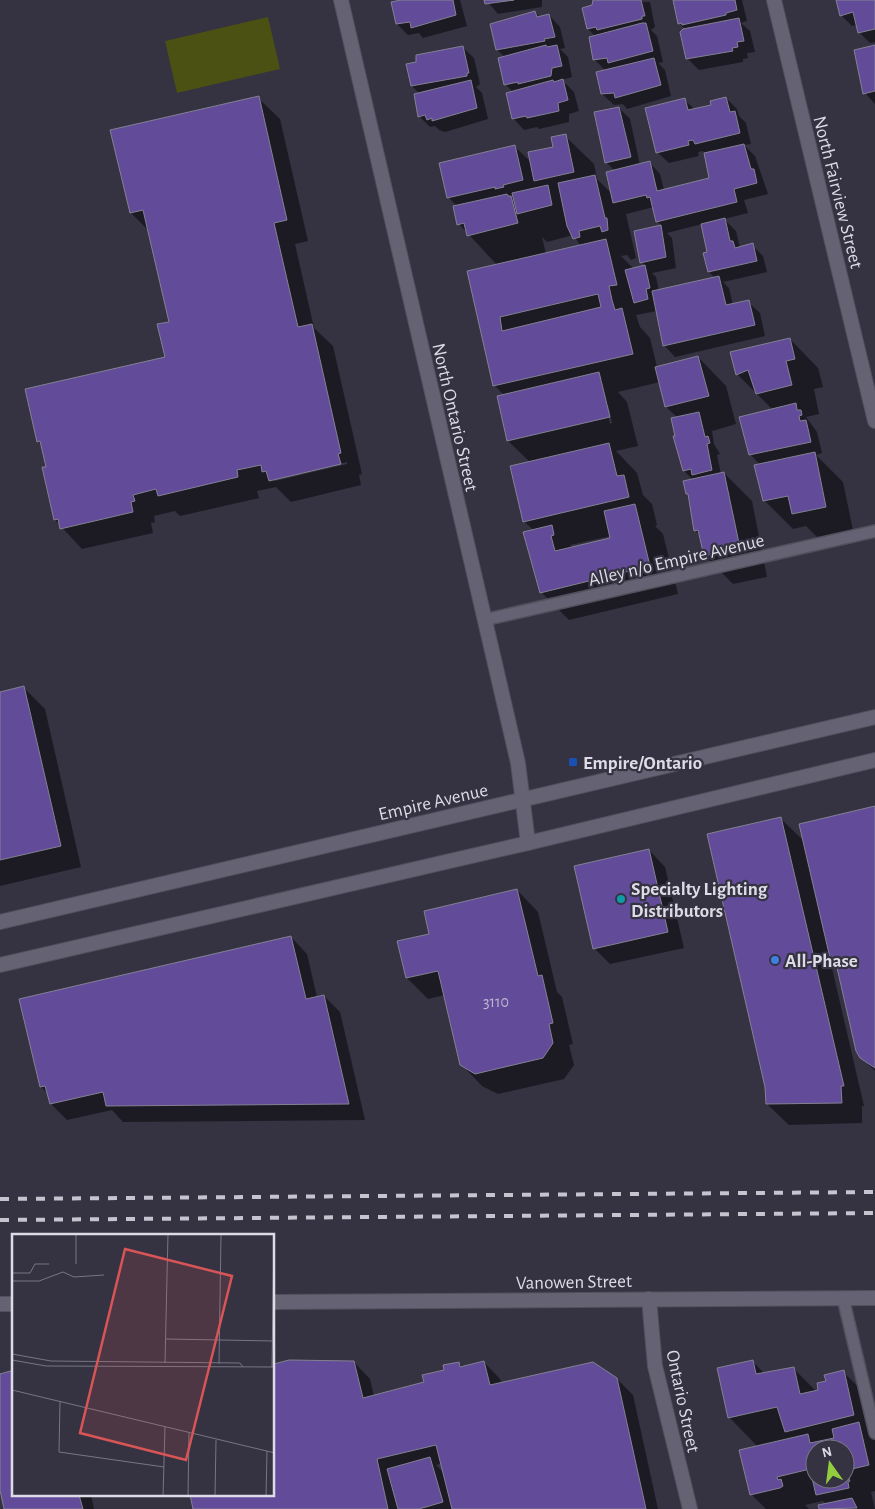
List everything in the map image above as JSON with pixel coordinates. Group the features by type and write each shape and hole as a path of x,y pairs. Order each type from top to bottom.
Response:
{"main road":[{"name":"North Ontario Street","path":"342,0 518,763 528,844"},
{"name":"North Fairview Street","path":"774,0 875,421"},
{"name":"Empire Avenue","path":"0,922 875,717"},
{"path":"0,965 528,844 875,760"},
{"name":"Vanowen Street","path":"275,1302 875,1298"},
{"name":"Ontario Street","path":"649,1299 655,1366 690,1509"}],"lane":[{"name":"Alley n/o Empire Avenue","path":"484,620 875,531"},
{"path":"843,1298 875,1433"}],"green space":[{"path":"268,17 280,69 177,93 165,41"}],"building":[{"path":"401,0 453,0 456,15 411,28 410,22 396,24 391,2"},
{"path":"484,0 514,0 485,4"},
{"path":"593,0 641,0 645,16 642,16 642,19 597,30 596,27 587,29 582,8 592,5"},
{"path":"673,0 735,0 737,10 726,13 726,15 682,25 682,23 678,24"},
{"path":"836,0 875,0 875,29 858,33 853,12 840,16"},
{"path":"535,11 537,17 549,14 555,37 544,39 545,41 496,50 490,24"},
{"path":"739,18 744,41 737,42 738,47 732,48 733,51 686,59 680,32 683,29"},
{"path":"646,23 653,51 608,63 607,58 593,60 589,37"},
{"path":"546,45 547,47 557,45 562,66 552,68 551,76 518,84 518,82 504,85 498,58"},
{"path":"875,45 875,91 863,94 854,50"},
{"path":"463,46 469,73 467,73 467,76 411,86 406,64 416,62 416,55"},
{"path":"654,58 661,85 615,98 614,93 601,94 596,72"},
{"path":"563,79 568,100 558,103 559,111 527,118 526,116 512,119 506,93"},
{"path":"471,80 477,108 432,121 432,118 427,120 425,115 418,117 414,94"},
{"path":"259,96 287,220 274,223 298,327 312,324 341,453 338,454 341,464 269,481 266,471 262,472 261,465 237,470 238,477 158,496 156,489 133,495 135,501 131,502 133,512 60,529 58,519 54,520 42,467 46,467 40,441 37,442 25,389 165,357 157,324 169,322 143,210 130,213 110,130"},
{"path":"726,97 730,112 735,111 740,133 695,144 693,140 688,141 689,145 656,153 645,108 685,98 688,110 711,105 710,101"},
{"path":"619,107 631,157 605,163 594,112"},
{"path":"566,134 574,172 534,181 528,152 553,147 551,137"},
{"path":"744,144 751,169 754,169 757,183 734,189 737,202 656,222 650,197 647,198 646,195 613,203 606,172 650,161 657,191 709,178 704,153"},
{"path":"515,145 523,180 503,185 504,187 495,189 495,187 447,198 439,163"},
{"path":"595,175 605,218 607,218 608,230 602,232 600,226 579,231 580,237 573,239 567,226 558,183"},
{"path":"548,185 552,205 517,214 512,193"},
{"path":"507,194 511,196 518,223 467,236 464,223 457,225 453,206"},
{"path":"725,218 730,241 733,241 735,248 753,243 757,261 708,272 703,253 707,252 701,224"},
{"path":"661,225 666,257 640,263 634,231"},
{"path":"606,239 617,285 609,286 612,300 615,310 622,308 633,354 493,386 467,271","holes":["598,294 601,307 502,331 500,317"]},
{"path":"645,265 650,288 646,289 648,299 634,303 625,270"},
{"path":"719,276 726,305 749,300 755,325 663,346 652,291"},
{"path":"790,338 795,359 786,361 792,385 756,394 748,370 736,375 730,352"},
{"path":"698,356 709,396 665,407 655,367"},
{"path":"599,372 610,417 507,441 497,396"},
{"path":"796,403 797,410 801,410 800,421 806,420 811,442 749,455 739,417"},
{"path":"699,412 705,437 708,436 710,443 707,444 712,470 692,475 691,469 683,471 673,436 675,436 671,418"},
{"path":"609,443 617,476 624,475 629,497 523,522 510,466"},
{"path":"815,452 826,507 792,514 788,496 763,501 754,465"},
{"path":"724,472 740,548 704,556 698,530 694,531 688,494 686,494 683,481"},
{"path":"635,504 650,566 540,593 523,532 552,525 554,535 551,536 555,551 610,538 604,511"},
{"path":"24,686 61,846 0,860 0,692"},
{"path":"875,806 875,1068 860,1058 856,1051 835,959 830,958 799,824"},
{"name":"All-Phase","path":"781,817 844,1086 841,1086 842,1103 766,1104 765,1087 707,834"},
{"name":"Specialty Lighting Distributors","path":"649,849 668,932 593,949 574,866"},
{"path":"517,889 538,976 542,975 553,1023 549,1024 553,1043 543,1058 475,1074 460,1065 438,971 406,978 397,941 429,934 424,911"},
{"path":"291,936 306,999 324,995 349,1104 106,1106 103,1092 50,1104 45,1086 40,1087 19,999"},
{"path":"289,1360 354,1361 363,1398 424,1382 422,1375 444,1370 443,1365 459,1362 460,1367 484,1361 490,1385 593,1362 617,1378 646,1509 452,1509 436,1445 377,1459 388,1509 193,1509 190,1496 275,1496 275,1364"},
{"path":"753,1360 756,1374 794,1367 800,1394 818,1390 817,1383 826,1381 824,1375 844,1370 854,1415 785,1432 777,1407 728,1418 717,1368"},
{"path":"12,1371 12,1496 79,1496 83,1509 4,1509 0,1490 0,1374"},
{"path":"859,1422 869,1465 855,1468 855,1439 829,1439 834,1438 832,1429"},
{"path":"808,1434 809,1439 805,1439 805,1470 777,1477 778,1480 781,1479 783,1486 780,1488 750,1495 739,1450"},
{"path":"430,1457 443,1502 419,1509 398,1509 387,1469"},
{"path":"815,1489 844,1489 816,1495"},
{"path":"852,1498 857,1508 819,1509 818,1505"}],"railway":[{"path":"0,1199 875,1192"},
{"path":"0,1220 875,1213"}],"place":[{"name":"Empire/Ontario","path":"573,762"},
{"name":"Specialty Lighting Distributors","path":"621,899"},
{"name":"All-Phase","path":"775,960"}]}
